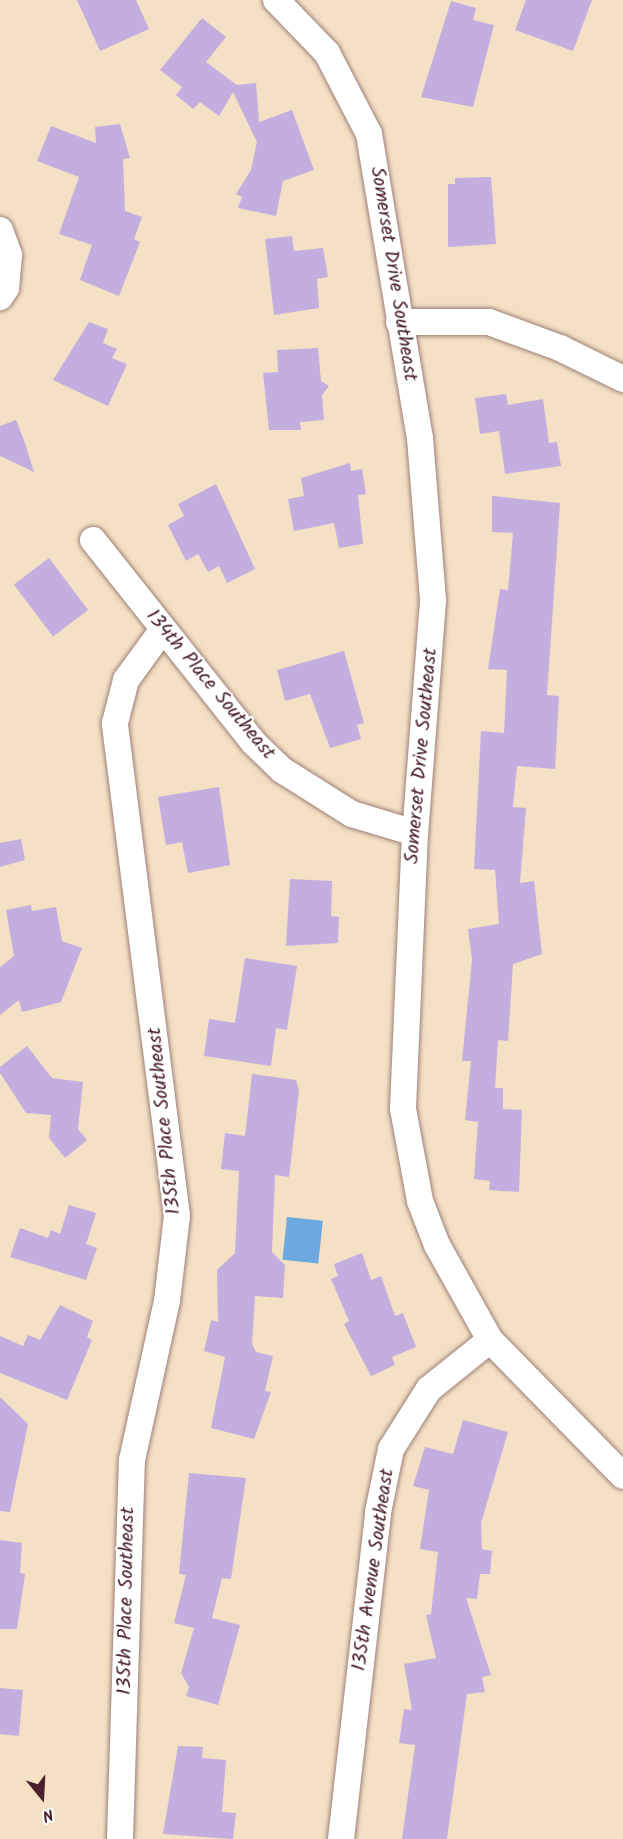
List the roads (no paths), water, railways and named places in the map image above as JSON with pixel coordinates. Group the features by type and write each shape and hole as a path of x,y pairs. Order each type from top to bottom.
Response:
{"street":[{"name":"Somerset Drive Southeast","path":"276,0 327,53 369,134 432,542 431,648 415,833 404,1075 409,1152 437,1245 490,1340 623,1476"},
{"path":"0,230 9,255 6,288 0,297"},
{"path":"399,322 489,322 560,348 623,379"},
{"name":"134th Place Southeast","path":"93,540 163,629 282,770 352,814 415,833"},
{"name":"135th Place Southeast","path":"120,1839 132,1460 167,1301 177,1216 116,723 126,680 163,629"},
{"name":"135th Avenue Southeast","path":"341,1839 378,1512 392,1449 429,1389 490,1340"}],"water":[{"path":"287,1217 323,1221 318,1264 283,1260"}]}
